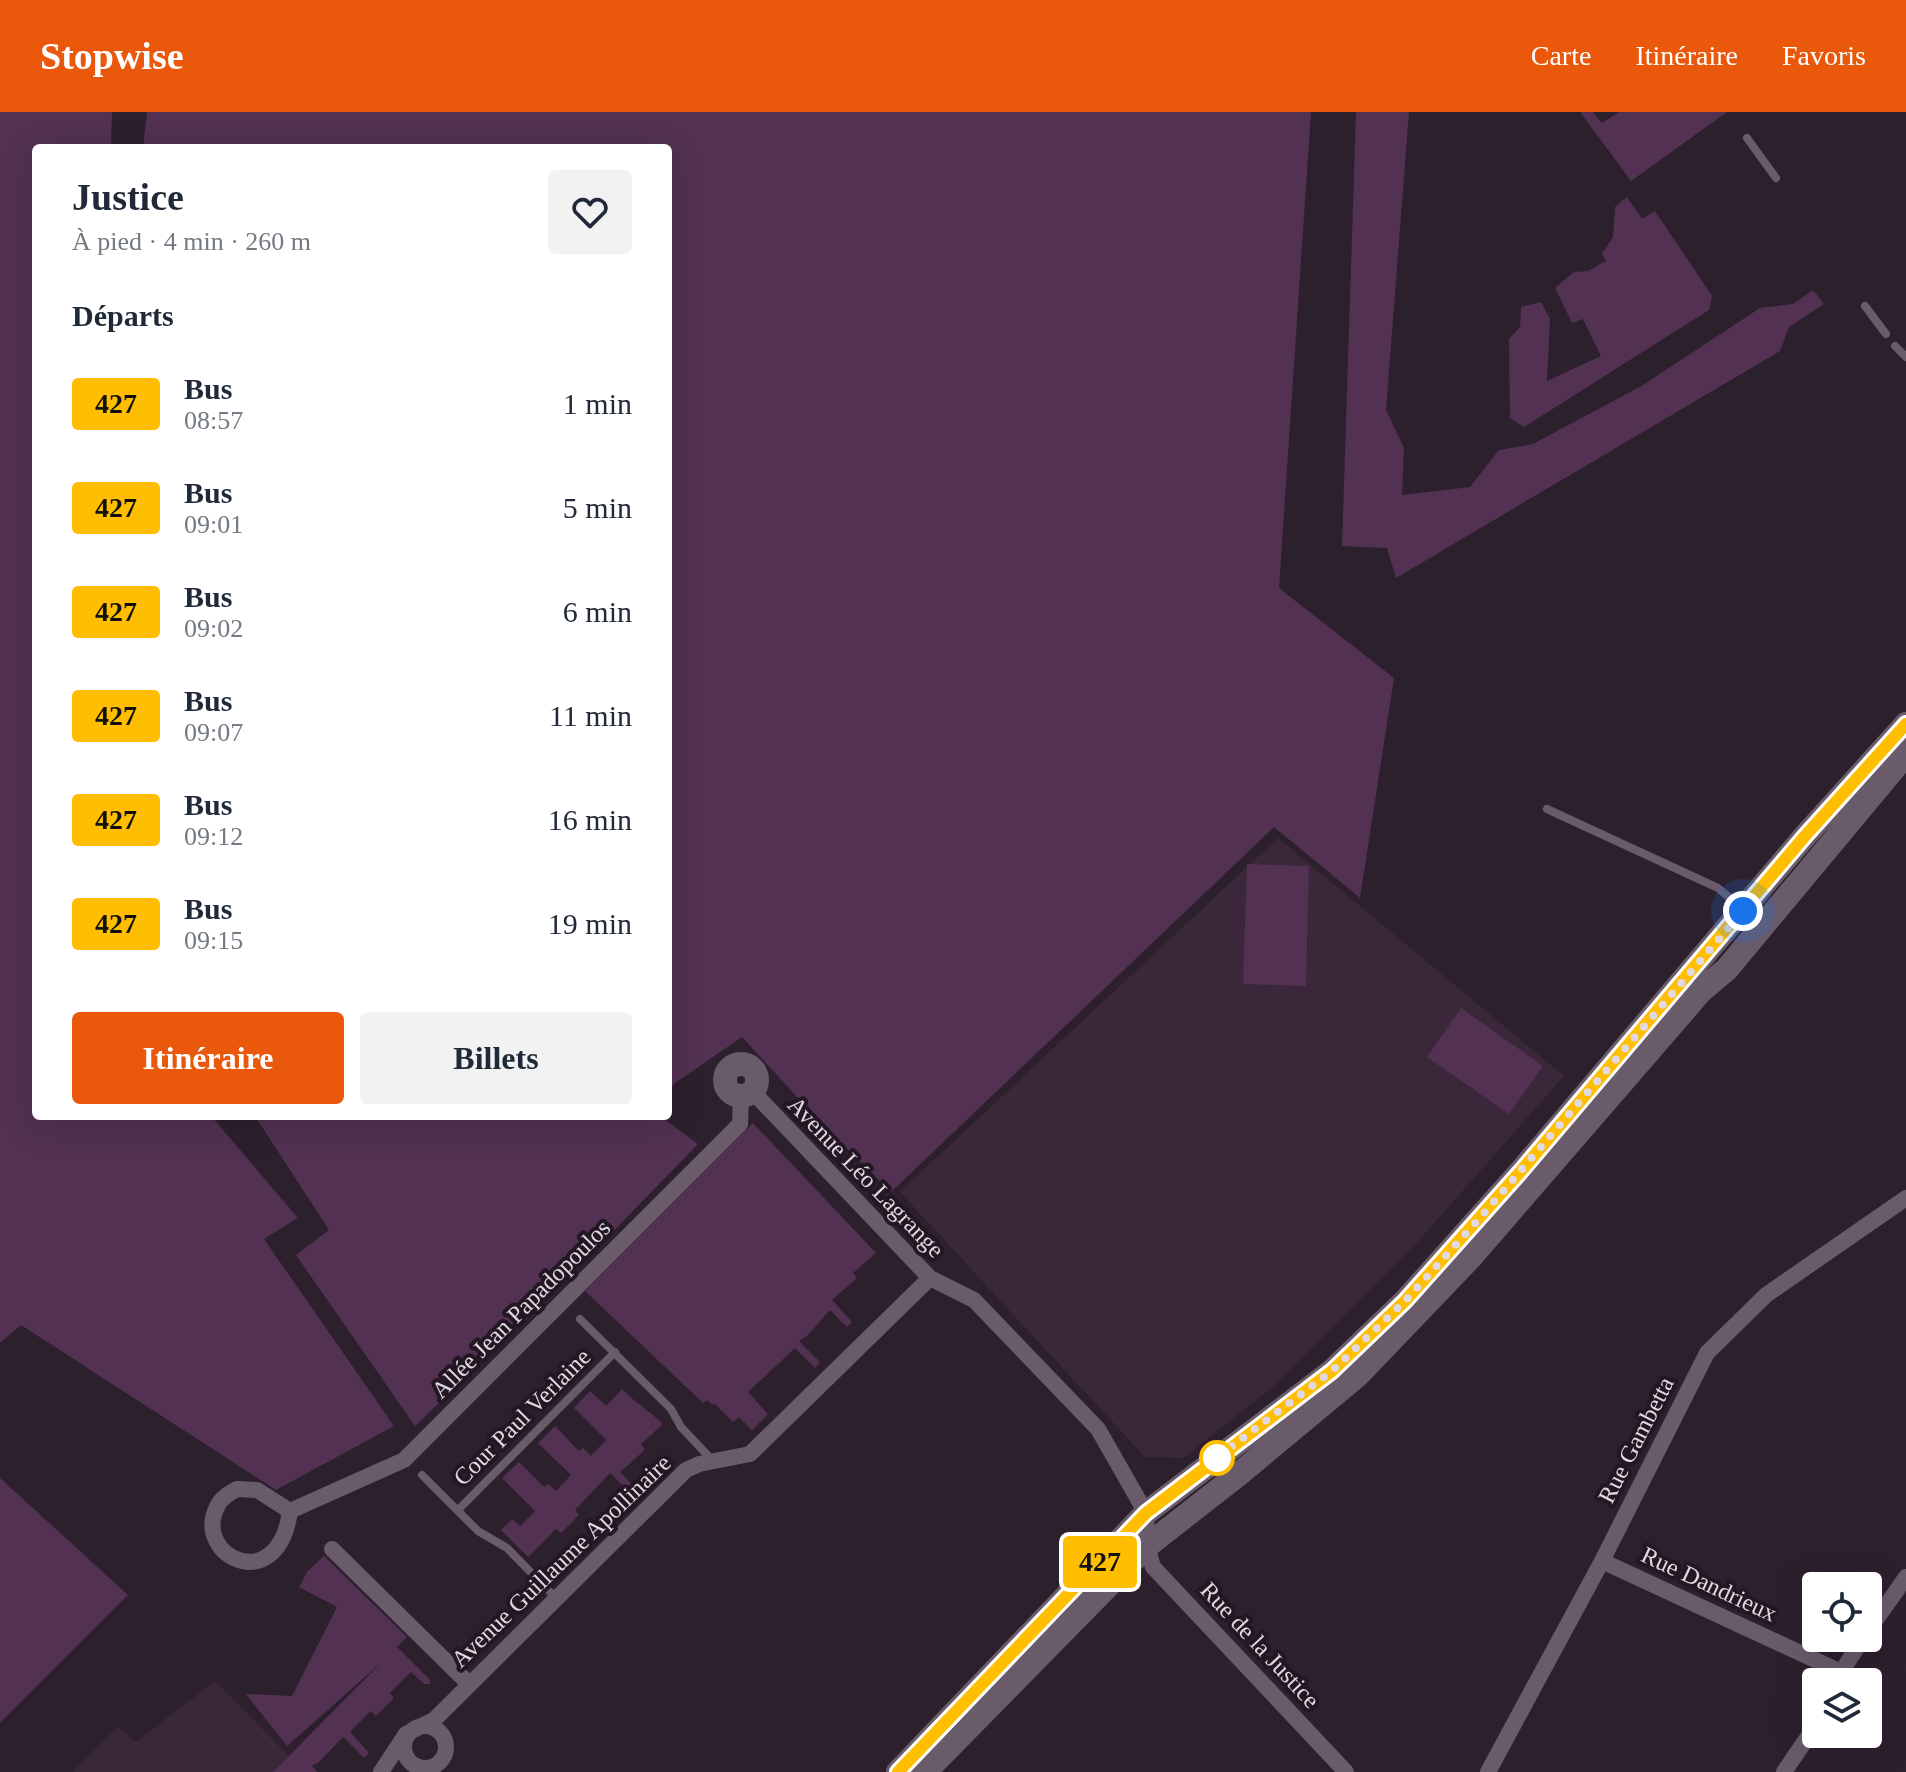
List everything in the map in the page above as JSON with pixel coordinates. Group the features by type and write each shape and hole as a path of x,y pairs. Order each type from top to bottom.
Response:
{"main road":[{"path":"925,1772 1147,1546 1358,1375 1471,1257 1701,991 1727,969 1753,918 1805,836 1906,724"},
{"path":"898,1772 1146,1513 1332,1371 1405,1301 1906,754"}],"street":[{"name":"Avenue Léo Lagrange","path":"747,1094 930,1278 974,1300 1098,1429 1146,1513 1147,1546"},
{"name":"Allée Jean Papadopoulos","path":"290,1511 404,1460 740,1124 747,1094"},
{"name":"Rue Gambetta","path":"1488,1772 1602,1561 1707,1353 1766,1295 1906,1198"},
{"name":"Avenue Guillaume Apollinaire","path":"383,1771 406,1734 435,1719 686,1470 713,1460 729,1460 750,1454 930,1278"},
{"path":"237,1489 257,1490 290,1511 287,1531 277,1551 257,1562 234,1560 217,1545 211,1523 219,1502 237,1489"},
{"name":"Rue de la Justice","path":"1147,1546 1153,1567 1346,1772"},
{"path":"332,1549 469,1684"},
{"name":"Rue Dandrieux","path":"1602,1561 1819,1668"},
{"path":"1882,1612 1905,1582"},
{"path":"383,1771 412,1764 428,1768 445,1767 443,1736 430,1727 414,1729 404,1742 406,1758 412,1764"},
{"path":"1784,1772 1802,1746"}],"lane":[{"path":"1747,138 1776,178"},
{"path":"1865,306 1886,334"},
{"path":"1895,346 1906,357"},
{"path":"1547,809 1718,888 1753,918"},
{"path":"580,1319 671,1409 681,1427 713,1460"},
{"name":"Cour Paul Verlaine","path":"458,1510 615,1352"},
{"path":"422,1475 478,1531 507,1548 557,1599"}],"shaded area":[{"path":"0,112 112,112 111,144 32,144 32,1120 214,1120 298,1218 264,1239 394,1426 276,1490 21,1325 0,1343"},
{"path":"147,112 1311,112 1279,588 1394,678 1360,898 1274,827 891,1192 823,1125 742,1037 672,1087 672,144 143,144"},
{"path":"1356,112 1409,112 1386,410 1404,448 1402,495 1470,487 1499,450 1533,444 1643,385 1760,308 1793,304 1813,290 1824,304 1789,327 1780,351 1396,578 1387,548 1342,546"},
{"path":"1580,112 1593,112 1602,123 1619,112 1727,112 1631,181"},
{"path":"1627,197 1642,219 1655,211 1712,296 1709,310 1524,427 1510,418 1509,339 1520,327 1521,307 1541,302 1550,319 1547,381 1601,356 1583,319 1572,323 1555,288 1574,272 1588,271 1606,261 1602,254 1613,237 1615,207"},
{"path":"1278,838 1564,1076 1422,1237 1268,1391 1183,1458 1145,1457 900,1192"},
{"path":"1247,864 1309,866 1306,986 1243,984"},
{"path":"1461,1008 1543,1066 1509,1114 1427,1057"},
{"path":"258,1120 665,1120 698,1144 562,1284 415,1426 296,1255 329,1230"},
{"path":"753,1123 876,1253 853,1273 857,1278 832,1300 852,1322 847,1327 830,1310 799,1341 820,1362 815,1368 795,1348 748,1392 768,1414 752,1430 739,1417 733,1422 715,1404 707,1400 703,1403 585,1291"},
{"path":"622,1389 663,1424 641,1444 645,1450 620,1472 636,1489 631,1494 610,1473 575,1510 579,1515 561,1533 556,1529 528,1557 501,1530 512,1519 520,1526 535,1511 502,1478 519,1462 544,1487 548,1484 556,1491 571,1475 538,1443 555,1426 579,1451 583,1448 591,1456 606,1440 574,1408 590,1391 606,1406"},
{"path":"0,1478 128,1595 0,1723"},
{"path":"324,1556 407,1637 397,1647 430,1680 430,1684 424,1684 411,1672 390,1693 394,1698 376,1716 371,1711 350,1732 369,1753 364,1758 343,1737 312,1766 317,1772 273,1772 382,1662 287,1746 246,1694 292,1696 337,1607 299,1587 307,1572"},
{"path":"215,1681 289,1756 273,1772 73,1772 118,1727 136,1742"}],"bus line":[{"name":"427","path":"898,1772 1146,1513 1332,1371 1405,1301 1521,1171 1805,836 1906,724"}],"route":[{"path":"1217,1458 1207,1465 1332,1371 1405,1301 1743,911"}]}
